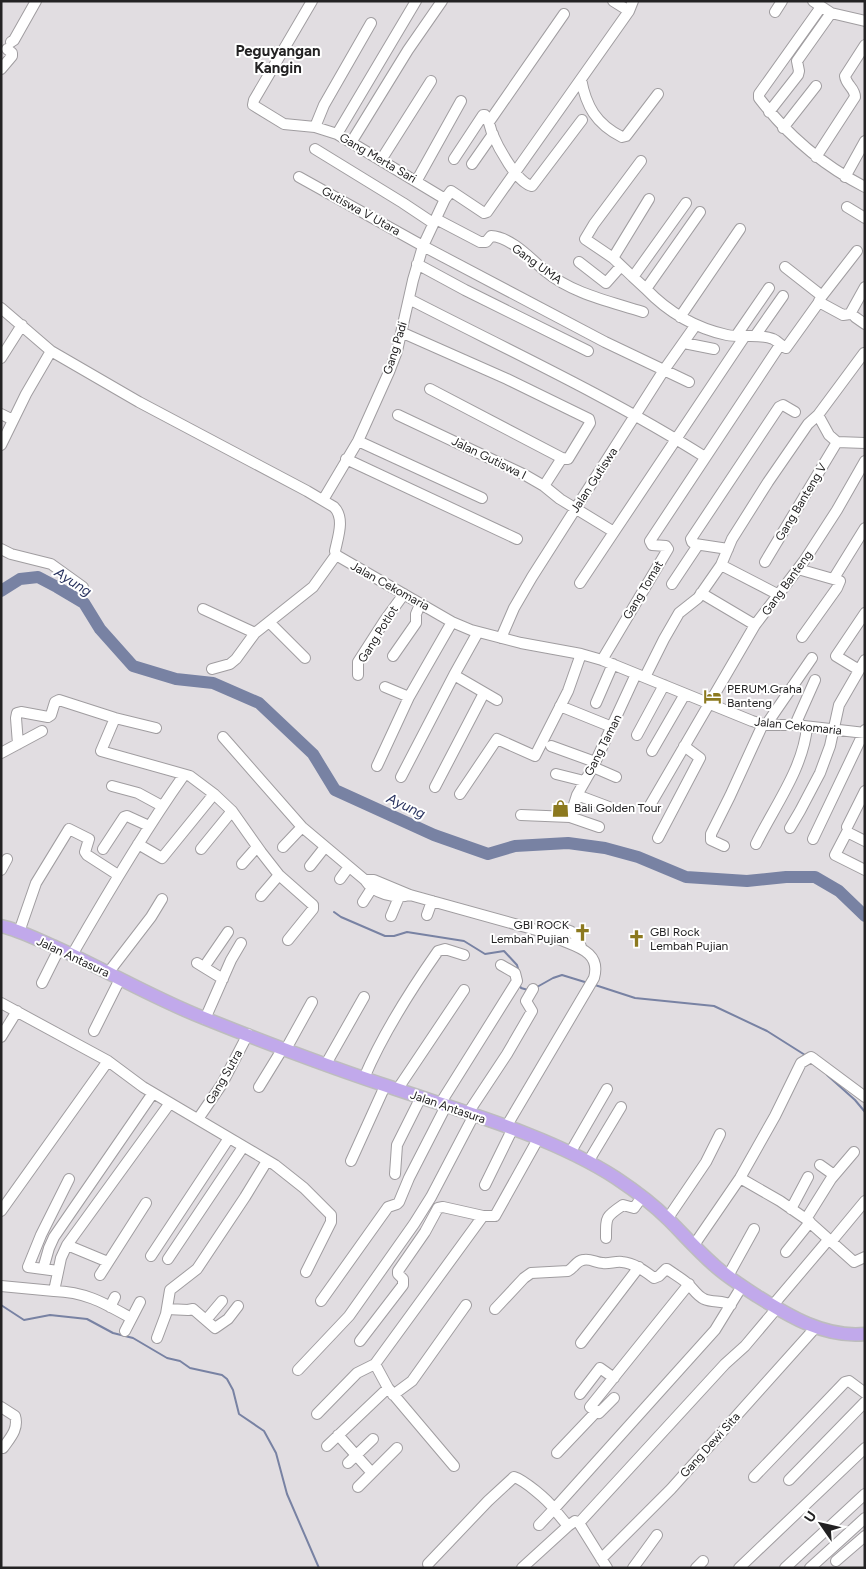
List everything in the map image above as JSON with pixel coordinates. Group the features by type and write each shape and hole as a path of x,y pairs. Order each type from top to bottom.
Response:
{"main road":[{"name":"Jalan Antasura","path":"1,926 59,949 170,1004 205,1019 391,1088 471,1114 570,1153 616,1178 642,1197 668,1218 728,1276 775,1307 816,1327 847,1335 864,1335"}],"street":[{"path":"1,69 12,56 12,52 8,47 36,1"},
{"name":"Gang Merta Sari","path":"312,1 254,100 253,105 284,124 315,128 337,134 417,180 486,213 515,173"},
{"path":"337,134 416,1"},
{"path":"352,141 408,50 442,1"},
{"path":"515,173 631,6 613,1"},
{"path":"775,12 782,1"},
{"path":"865,21 831,14 817,4 759,94 759,98 783,128 816,157 865,187"},
{"path":"489,122 564,14"},
{"path":"769,112 798,75 797,61 831,14"},
{"path":"315,128 324,105 371,23"},
{"path":"816,157 855,97 855,92 846,81 845,76 865,45"},
{"path":"580,79 590,109 602,122 622,137 626,136 658,94"},
{"path":"381,160 431,81"},
{"path":"783,128 816,86"},
{"path":"417,180 461,101"},
{"path":"454,159 483,115 486,116 493,134 515,173 528,185 534,185 582,120"},
{"path":"472,164 493,134"},
{"path":"845,176 865,141"},
{"path":"315,149 434,221"},
{"path":"641,161 586,237 586,241 596,245 613,258 646,290 680,317 695,326 726,335 772,339 786,348 820,299 857,251"},
{"name":"Gutiswa V Utara","path":"299,176 422,246 605,342 689,382"},
{"name":"Gang Padi","path":"323,500 358,441 389,372 397,351 422,246 448,195"},
{"path":"613,258 649,200"},
{"path":"633,277 686,202"},
{"path":"847,207 865,218"},
{"path":"646,290 700,212"},
{"name":"Gang UMA","path":"434,221 480,242 486,242 491,236 497,237 527,253 546,271 572,288 643,312"},
{"path":"680,317 740,229"},
{"path":"579,262 606,283 621,266"},
{"path":"417,264 588,351"},
{"path":"785,267 820,299 843,315 850,314 865,287"},
{"path":"580,583 678,440 746,336 769,288"},
{"path":"746,336 783,296"},
{"path":"409,299 636,415 705,457 780,345"},
{"name":"Jalan Cekomaria","path":"1,308 51,351 139,402 334,507 339,514 340,520 334,550 336,555 452,622 501,638 602,660 744,719 765,724 864,732"},
{"path":"855,317 865,324"},
{"path":"1,358 22,325"},
{"name":"Jalan Gutiswa","path":"501,638 519,597 664,370 695,326"},
{"path":"403,333 507,379 589,419 590,423 568,460 430,389"},
{"path":"684,342 714,349"},
{"path":"1,445 51,351"},
{"name":"Gang Taman","path":"570,817 584,781 594,765 612,727 679,613 701,593 721,564 732,539 768,482 808,424 818,415 864,353"},
{"path":"728,549 698,545 693,543 692,539 779,406 783,405 795,412"},
{"path":"1,414 13,420"},
{"name":"Jalan Gutiswa I","path":"398,415 544,486 560,499 614,532"},
{"path":"818,415 829,436 837,442 864,441"},
{"path":"358,441 482,498"},
{"name":"Gang Banteng V","path":"765,562 837,442"},
{"name":"Gang Tomat","path":"602,660 668,549 666,546 652,545 650,541 705,457"},
{"path":"544,486 562,458"},
{"path":"346,459 517,539"},
{"name":"Gang Banteng","path":"649,807 755,625 798,569 837,510 865,461"},
{"path":"834,578 865,528"},
{"path":"672,584 698,545"},
{"path":"1,549 11,554 51,564 83,587"},
{"path":"212,669 230,664 255,633 313,587 336,555"},
{"path":"721,564 779,595"},
{"path":"798,569 839,580 838,585 802,637"},
{"path":"701,593 755,625"},
{"name":"Gang Potlot","path":"358,675 358,662 404,594"},
{"path":"393,656 416,623 416,614 420,605"},
{"path":"203,609 255,633"},
{"path":"859,670 836,656 865,612"},
{"path":"269,622 305,658"},
{"path":"377,766 409,697 452,622"},
{"path":"401,778 478,632"},
{"path":"460,794 497,740 534,756 573,680 581,654"},
{"path":"724,846 711,840 711,834 765,724 812,658"},
{"path":"790,828 820,773 830,746 839,705 865,660"},
{"path":"596,703 613,664"},
{"path":"454,675 497,700"},
{"path":"795,725 815,680"},
{"path":"637,735 664,685"},
{"path":"385,687 409,697"},
{"path":"435,787 484,693"},
{"path":"652,752 685,694"},
{"path":"18,744 17,713 21,712 48,717 51,715 56,700 156,728"},
{"path":"560,706 612,727"},
{"path":"115,718 102,751 190,776 214,794 232,811 279,875 313,905 313,909 288,940"},
{"path":"756,844 798,763 807,727"},
{"path":"1,753 42,731"},
{"path":"813,839 864,732"},
{"path":"223,736 302,827 348,868 369,884 388,895 399,897 410,895"},
{"path":"551,746 616,777"},
{"path":"658,838 700,758 684,746"},
{"path":"556,774 584,781"},
{"path":"72,955 118,875 184,775"},
{"path":"112,786 138,793 162,806"},
{"path":"847,827 865,791"},
{"path":"138,844 162,858 214,794"},
{"path":"578,795 609,807"},
{"path":"201,849 232,811"},
{"path":"521,815 570,817 599,827"},
{"path":"104,849 124,817 127,816 149,826"},
{"path":"283,847 302,827"},
{"path":"19,932 36,883 69,829 89,839 85,852 87,855 118,875"},
{"path":"865,841 847,832 835,855 865,870"},
{"path":"242,864 257,847"},
{"path":"310,866 325,847"},
{"path":"1,870 7,859"},
{"path":"340,879 348,868"},
{"path":"261,896 279,875"},
{"path":"362,902 369,884 374,880 410,895 547,933 556,939 582,947 594,962 596,972 594,978 509,1128 485,1185"},
{"path":"391,916 399,897"},
{"path":"108,973 151,917 162,899"},
{"path":"427,915 432,901"},
{"path":"223,979 200,965 228,932"},
{"path":"205,1019 241,943"},
{"path":"42,983 59,949"},
{"path":"364,1078 381,1040 438,951 445,949 464,955"},
{"path":"321,1301 388,1207 399,1202 443,1105 516,984 515,973 501,965"},
{"path":"94,1031 120,979"},
{"path":"298,1370 349,1316 431,1197 471,1114 532,1011 526,1003 533,989"},
{"path":"351,1161 391,1088 424,1047 464,990"},
{"path":"326,1064 364,997"},
{"path":"259,1086 312,1002"},
{"path":"1,1003 108,1061 153,1093 275,1165 304,1188 331,1215 331,1222 306,1272"},
{"path":"1,1037 17,1011"},
{"name":"Gang Sutra","path":"198,1119 226,1078 248,1034"},
{"path":"694,1245 740,1178 801,1062 810,1057 814,1059 865,1097"},
{"path":"1,1211 108,1061"},
{"path":"570,1153 606,1089"},
{"path":"43,1269 54,1237 153,1093"},
{"path":"395,1174 397,1145 421,1098"},
{"path":"54,1291 61,1258 67,1246 170,1103"},
{"path":"588,1162 621,1107"},
{"path":"668,1218 706,1162 720,1134"},
{"path":"152,1256 229,1138"},
{"path":"360,1341 402,1285 403,1279 398,1274 398,1271 425,1232 438,1208 443,1207 482,1216 496,1215 538,1139"},
{"path":"168,1259 243,1147"},
{"path":"786,1252 808,1220 834,1175 854,1152"},
{"path":"156,1338 167,1309 170,1290 197,1270 267,1161"},
{"path":"820,1165 834,1175"},
{"path":"791,1209 808,1177"},
{"path":"740,1178 808,1220 854,1262 865,1257"},
{"path":"58,1271 28,1267 41,1235 69,1179"},
{"path":"606,1238 606,1220 609,1214 623,1206 634,1208 642,1197"},
{"path":"580,1523 725,1364 744,1346 830,1240 865,1201"},
{"path":"100,1275 146,1203"},
{"path":"317,1414 357,1373 375,1364 482,1216"},
{"path":"728,1276 754,1229"},
{"path":"67,1246 108,1262"},
{"path":"495,1309 531,1273 568,1271 577,1262 584,1259 602,1263 622,1262 639,1267 654,1278 667,1269 688,1284 695,1293 704,1299 713,1302 725,1302 731,1305"},
{"path":"581,1343 639,1267"},
{"path":"614,1398 599,1414 590,1408 688,1284"},
{"path":"1,1286 78,1293 113,1302 131,1318"},
{"path":"539,1525 715,1330 742,1286"},
{"path":"206,1320 222,1301"},
{"path":"125,1331 140,1302"},
{"path":"327,1446 390,1392 412,1381 466,1305"},
{"path":"167,1309 192,1309 214,1327 218,1327 228,1320 238,1306"},
{"name":"Gang Dewi Sita","path":"604,1563 816,1327"},
{"path":"375,1364 390,1392 454,1466"},
{"path":"580,1394 600,1368 614,1378"},
{"path":"754,1477 844,1382 849,1381 865,1393"},
{"path":"789,1480 865,1402"},
{"path":"1,1407 14,1416 16,1425 15,1431 3,1448"},
{"path":"557,1454 596,1412"},
{"path":"338,1435 372,1473"},
{"path":"348,1463 373,1439"},
{"path":"358,1487 397,1448"},
{"path":"739,1568 865,1448"},
{"path":"428,1564 488,1501 514,1477 520,1479 545,1497 568,1526"},
{"path":"785,1568 865,1494"},
{"path":"810,1568 865,1518"},
{"path":"522,1568 575,1521 580,1523 604,1563"},
{"path":"633,1568 657,1536"},
{"path":"828,1553 833,1565 865,1536"}],"waterway":[{"name":"Ayung","path":"1,591 20,579 38,577 57,587 84,603 100,629 133,666 176,679 213,683 259,703 313,754 335,790 434,835 488,854 515,846 568,843 605,848 638,857 686,877 747,881 786,877 815,877 839,891 865,916"},
{"path":"334,912 341,917 385,936 394,936 407,932 464,941 485,954 504,951 517,965 519,972"},
{"path":"537,987 562,975 588,983"},
{"path":"519,984 521,988 528,990"},
{"path":"595,985 635,998 714,1006 767,1031 805,1055"},
{"path":"827,1075 855,1100 865,1112"},
{"path":"1,1305 24,1320 50,1315 87,1319 113,1333 133,1338 167,1358 180,1361 190,1368 222,1375 227,1379 233,1390 239,1414 264,1431 276,1453 287,1494 319,1568"}],"place":[{"name":"PERUM.Graha Banteng","path":"713,696"},
{"name":"Bali Golden Tour","path":"560,808"},
{"name":"GBI ROCK Lembah Pujian","path":"583,932"},
{"name":"GBI Rock Lembah Pujian","path":"636,939"}],"district":[{"name":"Peguyangan Kangin","path":"278,60"}]}
